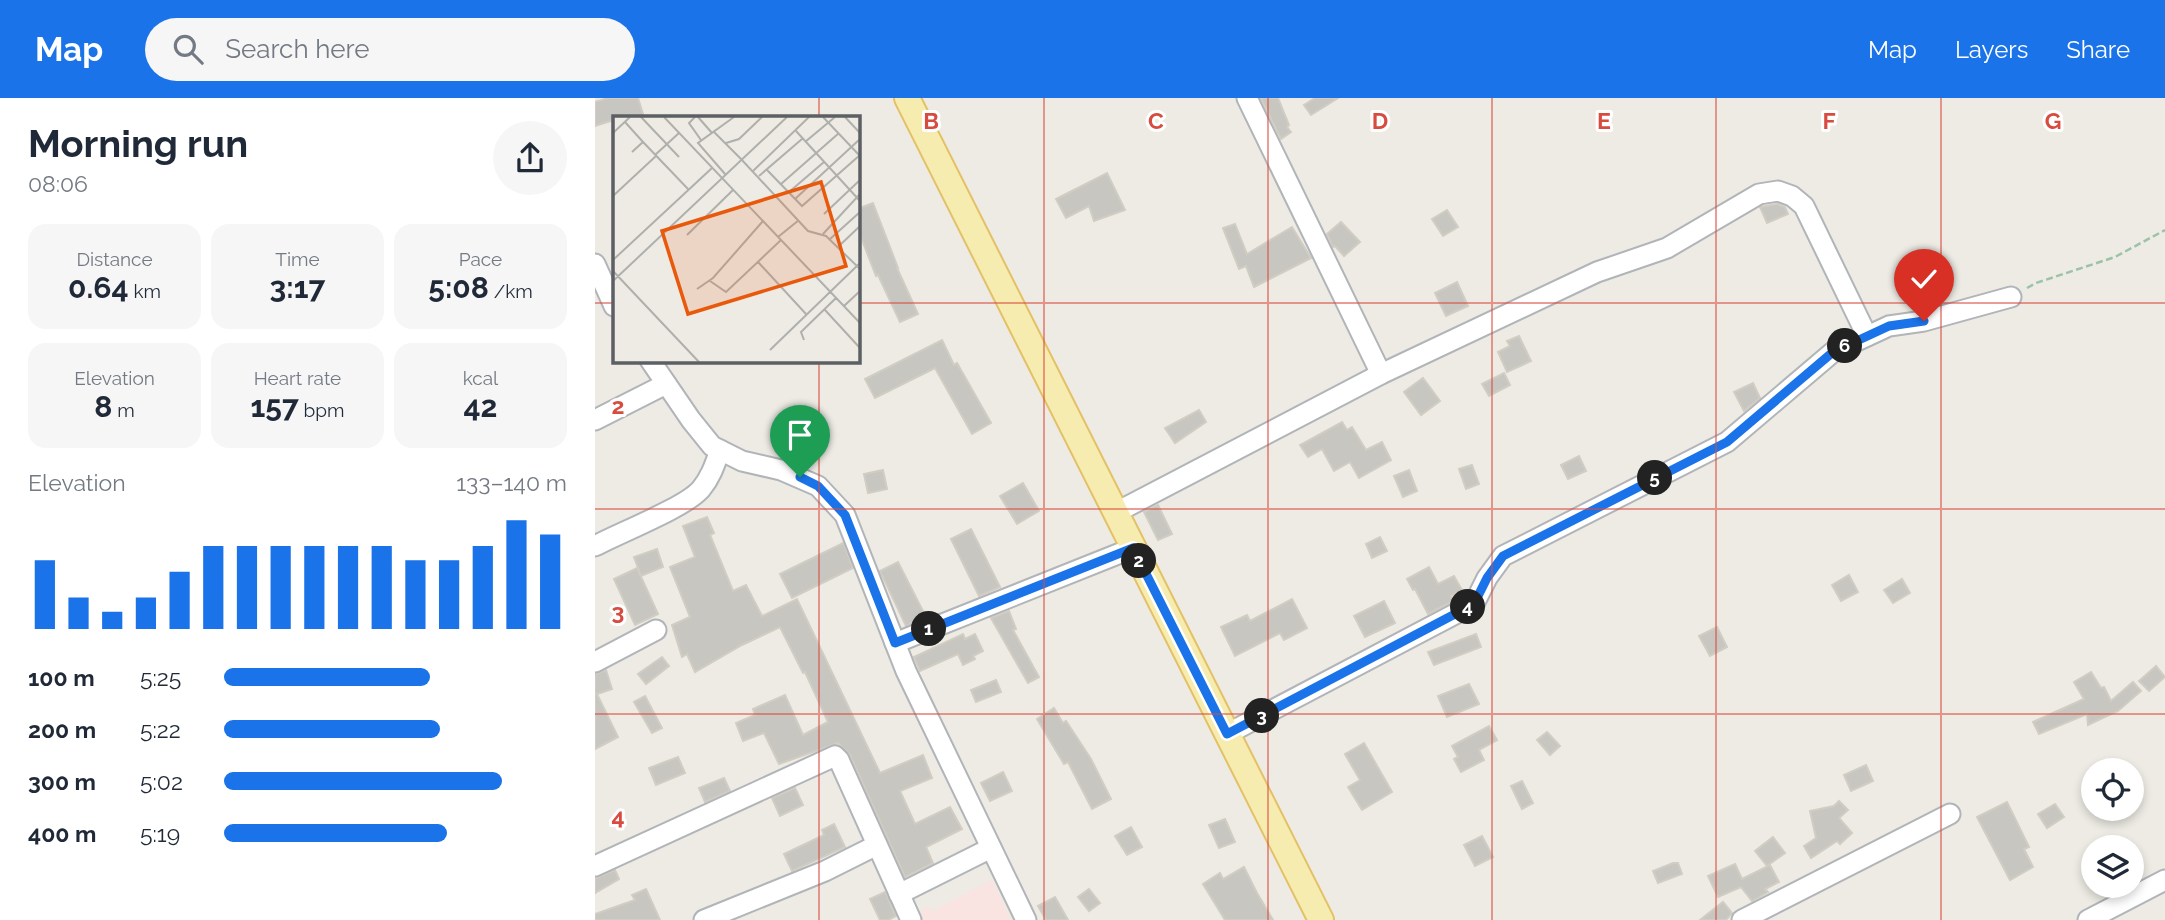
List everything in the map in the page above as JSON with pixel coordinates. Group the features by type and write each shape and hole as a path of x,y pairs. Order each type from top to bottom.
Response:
{"main road":[{"path":"907,98 1321,920"}],"street":[{"path":"1247,98 1381,374"},
{"path":"1115,513 1381,374 1597,272 1667,248 1759,194 1779,191 1792,196 1804,206 1867,336"},
{"path":"595,264 606,303"},
{"path":"1227,734 1474,604 1487,578 1503,556 1727,442 1833,352 1889,326 1924,321 2011,297"},
{"path":"651,362 712,446 742,461 800,477 818,486 845,515 906,671 1026,920"},
{"path":"595,420 666,384"},
{"path":"595,546 682,503 699,491 711,475 720,450"},
{"path":"895,643 1133,548"},
{"path":"595,662 656,630"},
{"path":"595,866 835,757 839,760 911,920"},
{"path":"1742,920 1950,814"},
{"path":"704,920 825,871 877,845"},
{"path":"899,894 992,848"},
{"path":"2088,920 2165,880"}],"path":[{"path":"2011,297 2036,283 2115,257 2165,230"}],"shaded area":[{"path":"992,880 1011,920 922,920 919,913 928,907 932,911"}],"building":[{"path":"608,98 638,98 644,116 613,116 613,120 595,126 595,102"},
{"path":"1261,98 1278,98 1291,132 1281,139"},
{"path":"1315,98 1338,98 1311,115 1304,105"},
{"path":"1107,173 1125,210 1094,221 1089,206 1066,218 1056,199"},
{"path":"873,203 897,268 918,314 900,322 878,275 876,276 859,232 859,208"},
{"path":"1777,204 1785,207 1788,214 1767,223 1760,207"},
{"path":"1447,210 1458,227 1443,236 1432,219"},
{"path":"1341,222 1360,242 1344,256 1333,247 1327,234"},
{"path":"1235,224 1247,254 1292,227 1311,258 1254,287 1246,266 1239,269 1223,228"},
{"path":"1941,264 1948,284 1937,288 1929,269"},
{"path":"1457,282 1468,306 1446,316 1435,293"},
{"path":"1519,336 1531,361 1507,372 1498,352 1510,346 1507,341"},
{"path":"942,340 954,365 957,363 991,423 972,434 935,368 875,398 865,379"},
{"path":"1504,373 1510,385 1489,396 1482,384"},
{"path":"1423,378 1440,401 1421,415 1404,392"},
{"path":"1753,383 1760,398 1744,411 1734,392"},
{"path":"1199,410 1206,422 1175,443 1165,428"},
{"path":"1342,422 1347,430 1352,427 1366,450 1382,442 1391,460 1359,478 1350,462 1334,471 1322,449 1308,457 1300,445"},
{"path":"1579,456 1586,471 1568,479 1561,465"},
{"path":"1472,465 1479,484 1466,489 1459,469"},
{"path":"883,470 887,489 868,493 864,474"},
{"path":"1409,470 1417,491 1403,497 1394,476"},
{"path":"1023,483 1039,511 1017,524 1000,496"},
{"path":"1158,505 1172,534 1158,540 1144,512"},
{"path":"707,517 714,533 710,535 733,591 746,585 762,616 797,599 880,773 923,755 932,778 900,791 915,824 950,807 962,829 926,847 933,863 905,877 850,755 838,743 779,764 764,733 743,741 736,723 755,715 753,709 785,695 803,735 828,722 780,627 695,672 687,654 682,657 672,625 690,617 670,567 695,557 683,526"},
{"path":"971,529 1000,587 979,596 951,539"},
{"path":"1380,537 1387,551 1372,558 1366,544"},
{"path":"843,543 853,568 792,598 780,574"},
{"path":"657,549 663,567 641,576 634,557"},
{"path":"898,562 926,617 906,626 880,571"},
{"path":"1429,567 1438,584 1454,576 1462,590 1451,596 1453,601 1428,614 1407,579"},
{"path":"637,568 658,614 635,625 614,579"},
{"path":"1849,575 1858,592 1841,601 1832,585"},
{"path":"1902,579 1910,593 1893,603 1884,590"},
{"path":"1292,599 1307,628 1284,640 1280,633 1235,656 1221,627 1247,615 1250,621"},
{"path":"1384,601 1395,623 1365,637 1354,616"},
{"path":"1009,611 1016,629 1013,630 1039,677 1028,683 991,618"},
{"path":"1717,627 1727,647 1710,656 1699,636"},
{"path":"963,634 965,639 975,634 983,651 973,656 975,659 963,665 958,654 920,671 914,657"},
{"path":"1476,634 1481,647 1434,665 1428,652"},
{"path":"662,657 669,666 646,684 638,674"},
{"path":"2156,666 2165,677 2149,691 2139,681"},
{"path":"606,670 612,689 597,694 618,737 595,749 595,674"},
{"path":"2091,672 2101,688 2104,687 2111,701 2133,682 2141,691 2118,711 2088,725 2087,714 2039,734 2033,722 2084,699 2074,682"},
{"path":"996,680 1001,692 976,702 971,690"},
{"path":"1469,684 1479,704 1447,717 1438,696"},
{"path":"645,696 662,728 652,733 634,702"},
{"path":"1054,708 1091,759 1111,799 1092,809 1068,762 1064,764 1037,719"},
{"path":"1489,726 1497,740 1479,750 1484,760 1461,772 1454,759 1458,757 1452,746"},
{"path":"1547,732 1560,746 1550,755 1537,740"},
{"path":"1364,743 1392,792 1362,810 1348,787 1360,780 1345,754"},
{"path":"678,757 685,773 656,785 649,768"},
{"path":"1866,765 1873,781 1851,791 1844,775"},
{"path":"1003,772 1012,791 990,801 981,783"},
{"path":"724,778 730,791 705,802 699,788"},
{"path":"1522,781 1533,803 1522,809 1511,786"},
{"path":"795,788 803,805 780,816 772,798"},
{"path":"1839,801 1848,810 1839,818 1852,833 1840,844 1837,841 1811,858 1804,846 1816,838 1810,811 1834,806"},
{"path":"2007,802 2029,847 2024,849 2033,867 2010,880 1977,817"},
{"path":"2055,804 2064,817 2047,828 2038,814"},
{"path":"1225,819 1235,842 1219,848 1209,825"},
{"path":"834,824 845,847 792,871 784,854 824,835 822,830"},
{"path":"1131,827 1142,847 1127,855 1115,836"},
{"path":"1482,836 1493,857 1475,866 1464,845"},
{"path":"1773,837 1785,853 1767,866 1755,851"},
{"path":"1678,863 1682,874 1658,883 1653,871"},
{"path":"1735,864 1742,879 1770,865 1779,882 1765,889 1768,892 1752,901 1741,887 1718,897 1708,876"},
{"path":"1244,867 1273,920 1225,920 1203,884 1220,873 1223,879"},
{"path":"615,870 619,879 595,893 595,878"},
{"path":"646,889 660,920 595,920 595,914 635,900 632,895"},
{"path":"1089,889 1100,903 1089,911 1078,897"},
{"path":"885,892 896,916 880,920 870,899"},
{"path":"1055,897 1068,920 1046,920 1038,906"},
{"path":"1723,902 1732,913 1726,920 1700,920"}],"route":[{"path":"800,477 818,486 845,515 895,643 1133,548 1227,734 1474,604 1487,578 1503,556 1727,442 1833,352 1889,326 1924,321"}]}
